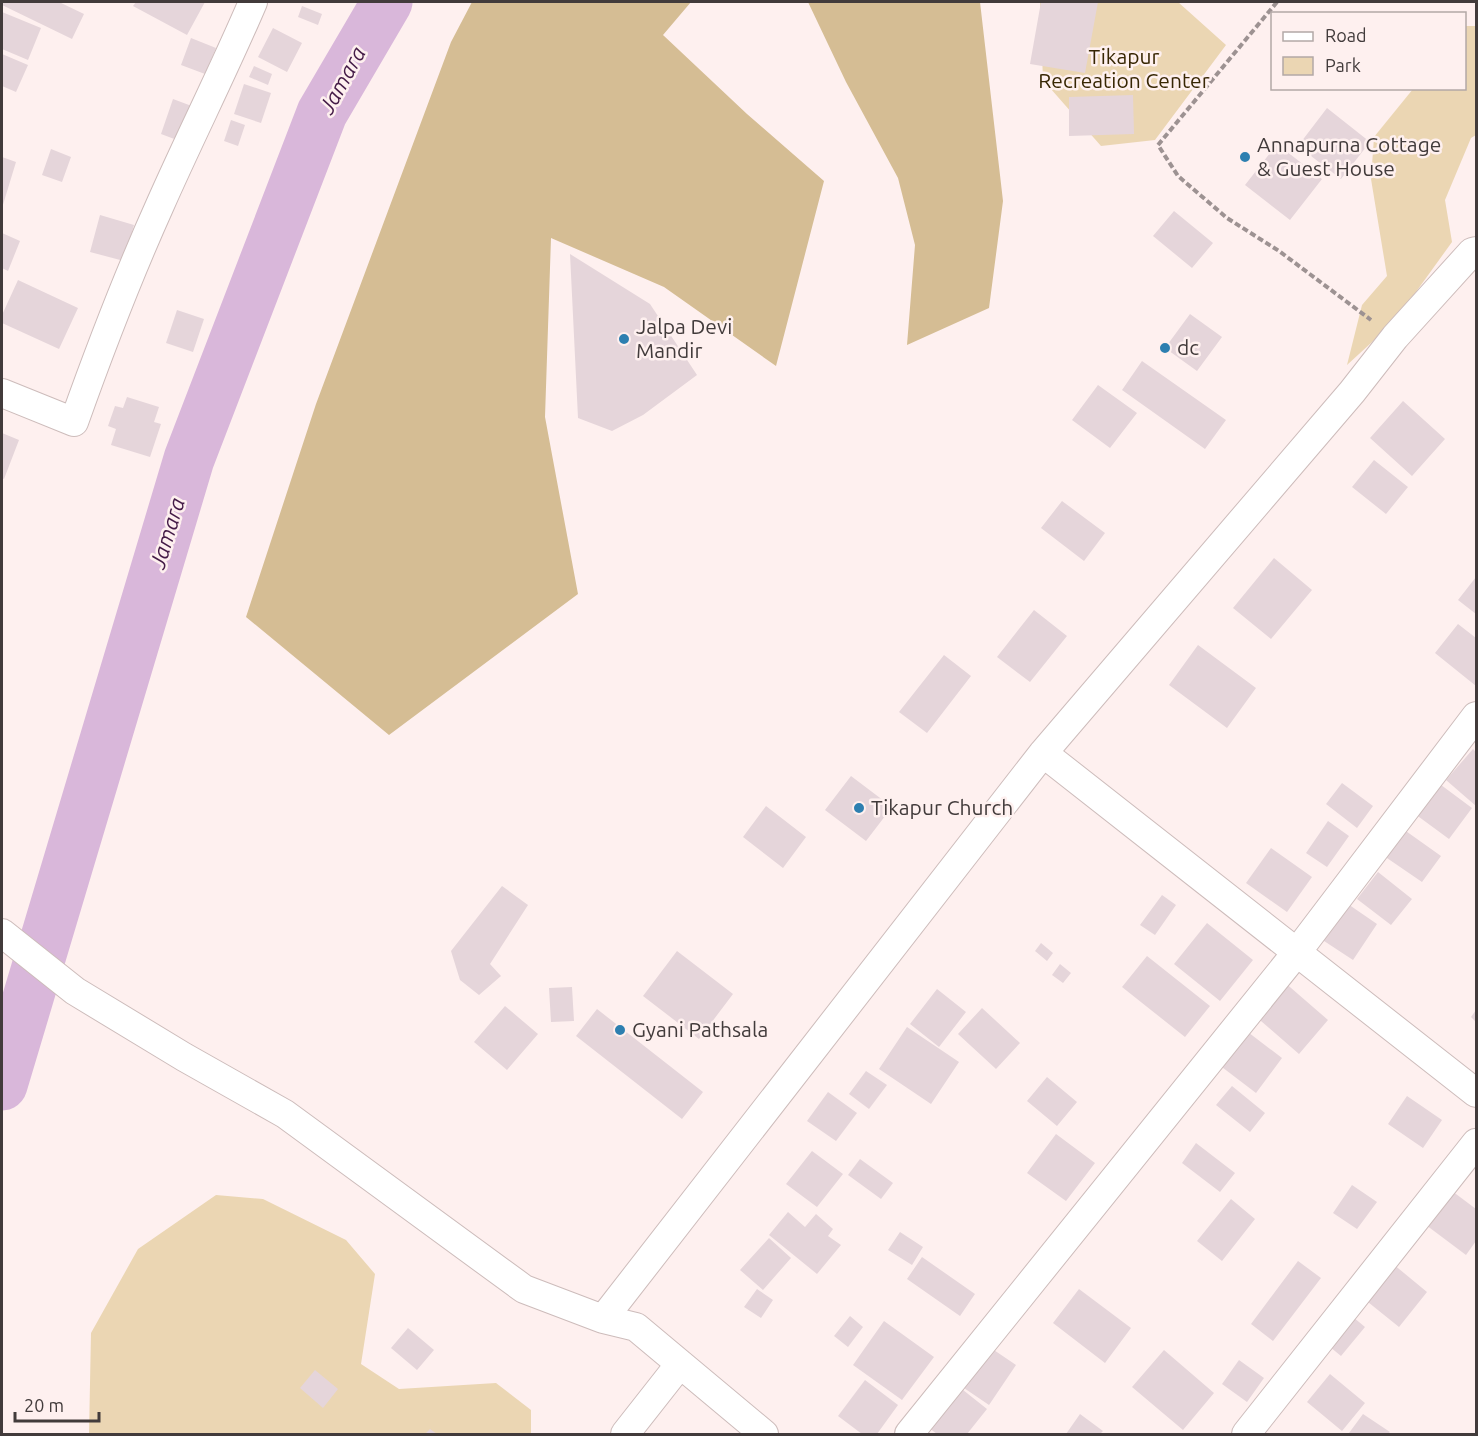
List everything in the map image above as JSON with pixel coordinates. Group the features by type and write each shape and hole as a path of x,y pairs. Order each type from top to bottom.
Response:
{"street":[{"path":"2,393 74,422 95,363 159,206 224,70 253,2"},
{"path":"603,1319 1043,753 1352,392 1395,337 1475,243"},
{"path":"909,1434 1297,952 1476,716"},
{"path":"1043,753 1476,1093"},
{"path":"2,933 75,991 184,1057 285,1114 525,1289 603,1319 636,1327 764,1434"},
{"path":"1246,1434 1476,1143"},
{"path":"625,1434 680,1364"}],"path":[{"path":"1277,2 1158,145 1178,176 1227,218 1278,250 1395,337"}],"green space":[{"name":"Tikapur Recreation Center","path":"1040,2 1178,2 1226,45 1155,140 1101,146 1043,80"},
{"path":"1466,26 1476,26 1476,135 1471,138 1445,200 1452,242 1395,321 1347,365 1362,305 1387,276 1371,179 1374,137 1412,90 1466,90"},
{"path":"216,1195 263,1199 346,1240 375,1274 361,1364 399,1389 496,1383 531,1410 531,1434 89,1434 91,1333 138,1249"}],"shaded area":[{"path":"472,2 691,2 663,35 747,114 824,181 776,366 664,287 551,238 545,417 578,594 389,735 246,617 316,404 451,42"},
{"path":"808,2 980,2 1003,201 989,308 907,345 915,245 898,178 846,82"}],"building":[{"path":"2,2 59,2 84,14 72,39 2,5"},
{"path":"136,2 205,2 187,35 133,6"},
{"path":"1041,2 1098,2 1085,73 1030,64"},
{"path":"302,6 322,14 318,25 298,17"},
{"path":"2,12 41,28 28,60 2,49"},
{"path":"273,28 302,43 287,72 258,57"},
{"path":"191,38 216,48 205,74 181,65"},
{"path":"2,54 28,65 16,92 2,86"},
{"path":"254,66 272,74 268,85 249,77"},
{"path":"244,84 271,93 261,123 234,114"},
{"path":"1133,95 1134,134 1069,136 1069,97"},
{"path":"173,99 197,108 185,143 161,134"},
{"path":"1327,108 1370,142 1341,179 1298,146"},
{"path":"231,120 245,125 238,146 224,141"},
{"path":"1277,144 1322,179 1290,220 1245,185"},
{"path":"51,149 71,157 62,182 42,175"},
{"path":"2,157 16,162 2,208"},
{"path":"1174,211 1213,243 1192,268 1153,236"},
{"path":"100,215 134,225 124,261 90,252"},
{"path":"2,233 20,241 8,271 2,268"},
{"name":"Jalpa Devi Mandir","path":"570,254 650,304 697,375 643,415 612,431 578,418"},
{"path":"18,280 78,308 59,349 2,323 2,315"},
{"path":"177,310 204,319 193,352 166,343"},
{"path":"1190,314 1222,337 1197,371 1165,348"},
{"path":"1142,361 1226,420 1205,449 1122,390"},
{"path":"1098,385 1137,413 1110,448 1072,420"},
{"path":"127,397 159,407 154,422 161,424 150,457 111,445 116,429 108,426 115,406 123,408"},
{"path":"1403,401 1445,439 1412,476 1370,438"},
{"path":"2,433 19,440 4,479 2,478"},
{"path":"1374,460 1408,487 1386,514 1352,487"},
{"path":"1062,501 1105,533 1084,561 1041,528"},
{"path":"1274,558 1312,590 1271,639 1233,608"},
{"path":"1476,577 1476,614 1458,600"},
{"path":"1034,610 1067,636 1030,682 997,657"},
{"path":"1458,624 1476,638 1476,686 1435,653"},
{"path":"1198,645 1256,688 1227,728 1169,685"},
{"path":"944,655 971,676 927,733 899,712"},
{"path":"1473,749 1476,752 1476,806 1446,780"},
{"name":"Tikapur Church","path":"851,776 892,807 866,841 825,810"},
{"path":"1437,782 1472,808 1449,839 1415,814"},
{"path":"1342,783 1373,806 1357,828 1326,804"},
{"path":"766,806 806,837 783,868 743,837"},
{"path":"1328,821 1349,836 1327,867 1306,853"},
{"path":"1403,829 1441,856 1422,882 1384,856"},
{"path":"1271,848 1312,877 1287,912 1246,883"},
{"path":"1378,872 1412,899 1391,925 1357,899"},
{"path":"502,886 528,905 490,964 501,976 479,995 460,980 451,951"},
{"path":"1162,895 1176,905 1155,935 1140,925"},
{"path":"1345,902 1377,924 1353,960 1321,939"},
{"path":"1207,923 1253,960 1220,1001 1174,964"},
{"path":"1041,943 1053,953 1047,961 1035,951"},
{"path":"677,951 733,994 699,1039 643,996"},
{"path":"1147,956 1210,1006 1185,1037 1122,987"},
{"path":"1060,964 1071,973 1063,983 1052,975"},
{"path":"1283,981 1328,1020 1299,1054 1254,1015"},
{"path":"572,987 574,1021 551,1022 549,988"},
{"path":"937,989 966,1012 939,1047 910,1024"},
{"path":"505,1006 538,1034 507,1070 474,1042"},
{"path":"982,1008 1020,1043 996,1069 958,1034"},
{"path":"597,1009 703,1092 682,1119 576,1036"},
{"path":"1476,1010 1476,1022 1471,1017"},
{"path":"1240,1026 1282,1058 1256,1093 1214,1061"},
{"path":"907,1027 959,1062 931,1104 879,1069"},
{"path":"866,1071 887,1085 869,1109 849,1094"},
{"path":"1047,1077 1077,1102 1057,1126 1027,1101"},
{"path":"1232,1086 1265,1113 1250,1132 1216,1105"},
{"path":"828,1092 857,1113 836,1141 807,1121"},
{"path":"1407,1096 1442,1120 1423,1148 1388,1124"},
{"path":"1056,1134 1095,1163 1066,1201 1027,1173"},
{"path":"1196,1143 1235,1173 1220,1192 1182,1163"},
{"path":"812,1151 843,1174 817,1207 786,1184"},
{"path":"860,1159 893,1183 881,1199 848,1175"},
{"path":"1352,1185 1377,1202 1357,1229 1333,1213"},
{"path":"1452,1191 1476,1209 1476,1241 1466,1255 1426,1225"},
{"path":"1231,1199 1255,1219 1222,1261 1197,1241"},
{"path":"788,1212 805,1227 816,1214 833,1229 828,1236 841,1245 817,1274 769,1235"},
{"path":"900,1232 923,1247 912,1265 888,1250"},
{"path":"769,1238 791,1258 763,1290 740,1270"},
{"path":"922,1257 975,1294 960,1316 907,1279"},
{"path":"1387,1259 1427,1292 1399,1327 1358,1294"},
{"path":"1298,1261 1321,1278 1273,1341 1251,1324"},
{"path":"757,1289 773,1300 761,1318 744,1307"},
{"path":"1079,1289 1131,1328 1105,1363 1053,1323"},
{"path":"850,1316 863,1327 848,1347 834,1336"},
{"path":"1353,1317 1365,1327 1341,1356 1330,1347"},
{"path":"884,1321 934,1357 902,1400 853,1365"},
{"path":"408,1328 434,1350 417,1370 391,1348"},
{"path":"988,1346 1016,1365 989,1405 961,1386"},
{"path":"1164,1350 1214,1393 1183,1430 1132,1387"},
{"path":"1239,1360 1264,1378 1247,1402 1222,1384"},
{"path":"315,1370 338,1389 323,1408 300,1388"},
{"path":"1330,1374 1365,1403 1342,1431 1307,1402"},
{"path":"865,1380 898,1405 877,1434 862,1434 838,1416"},
{"path":"953,1382 987,1409 967,1434 937,1434 921,1422"},
{"path":"1080,1414 1103,1431 1100,1434 1066,1434"},
{"path":"1363,1414 1390,1432 1388,1434 1349,1433"},
{"path":"430,1429 437,1434 425,1434"}],"waterway":[{"name":"Jamara","path":"2,1085 189,459 322,113 387,2"}],"place":[{"name":"Annapurna Cottage & Guest House","path":"1245,157"},
{"name":"Jalpa Devi Mandir","path":"624,339"},
{"name":"dc","path":"1165,348"},
{"name":"Tikapur Church","path":"859,808"},
{"name":"Gyani Pathsala","path":"620,1030"}]}
